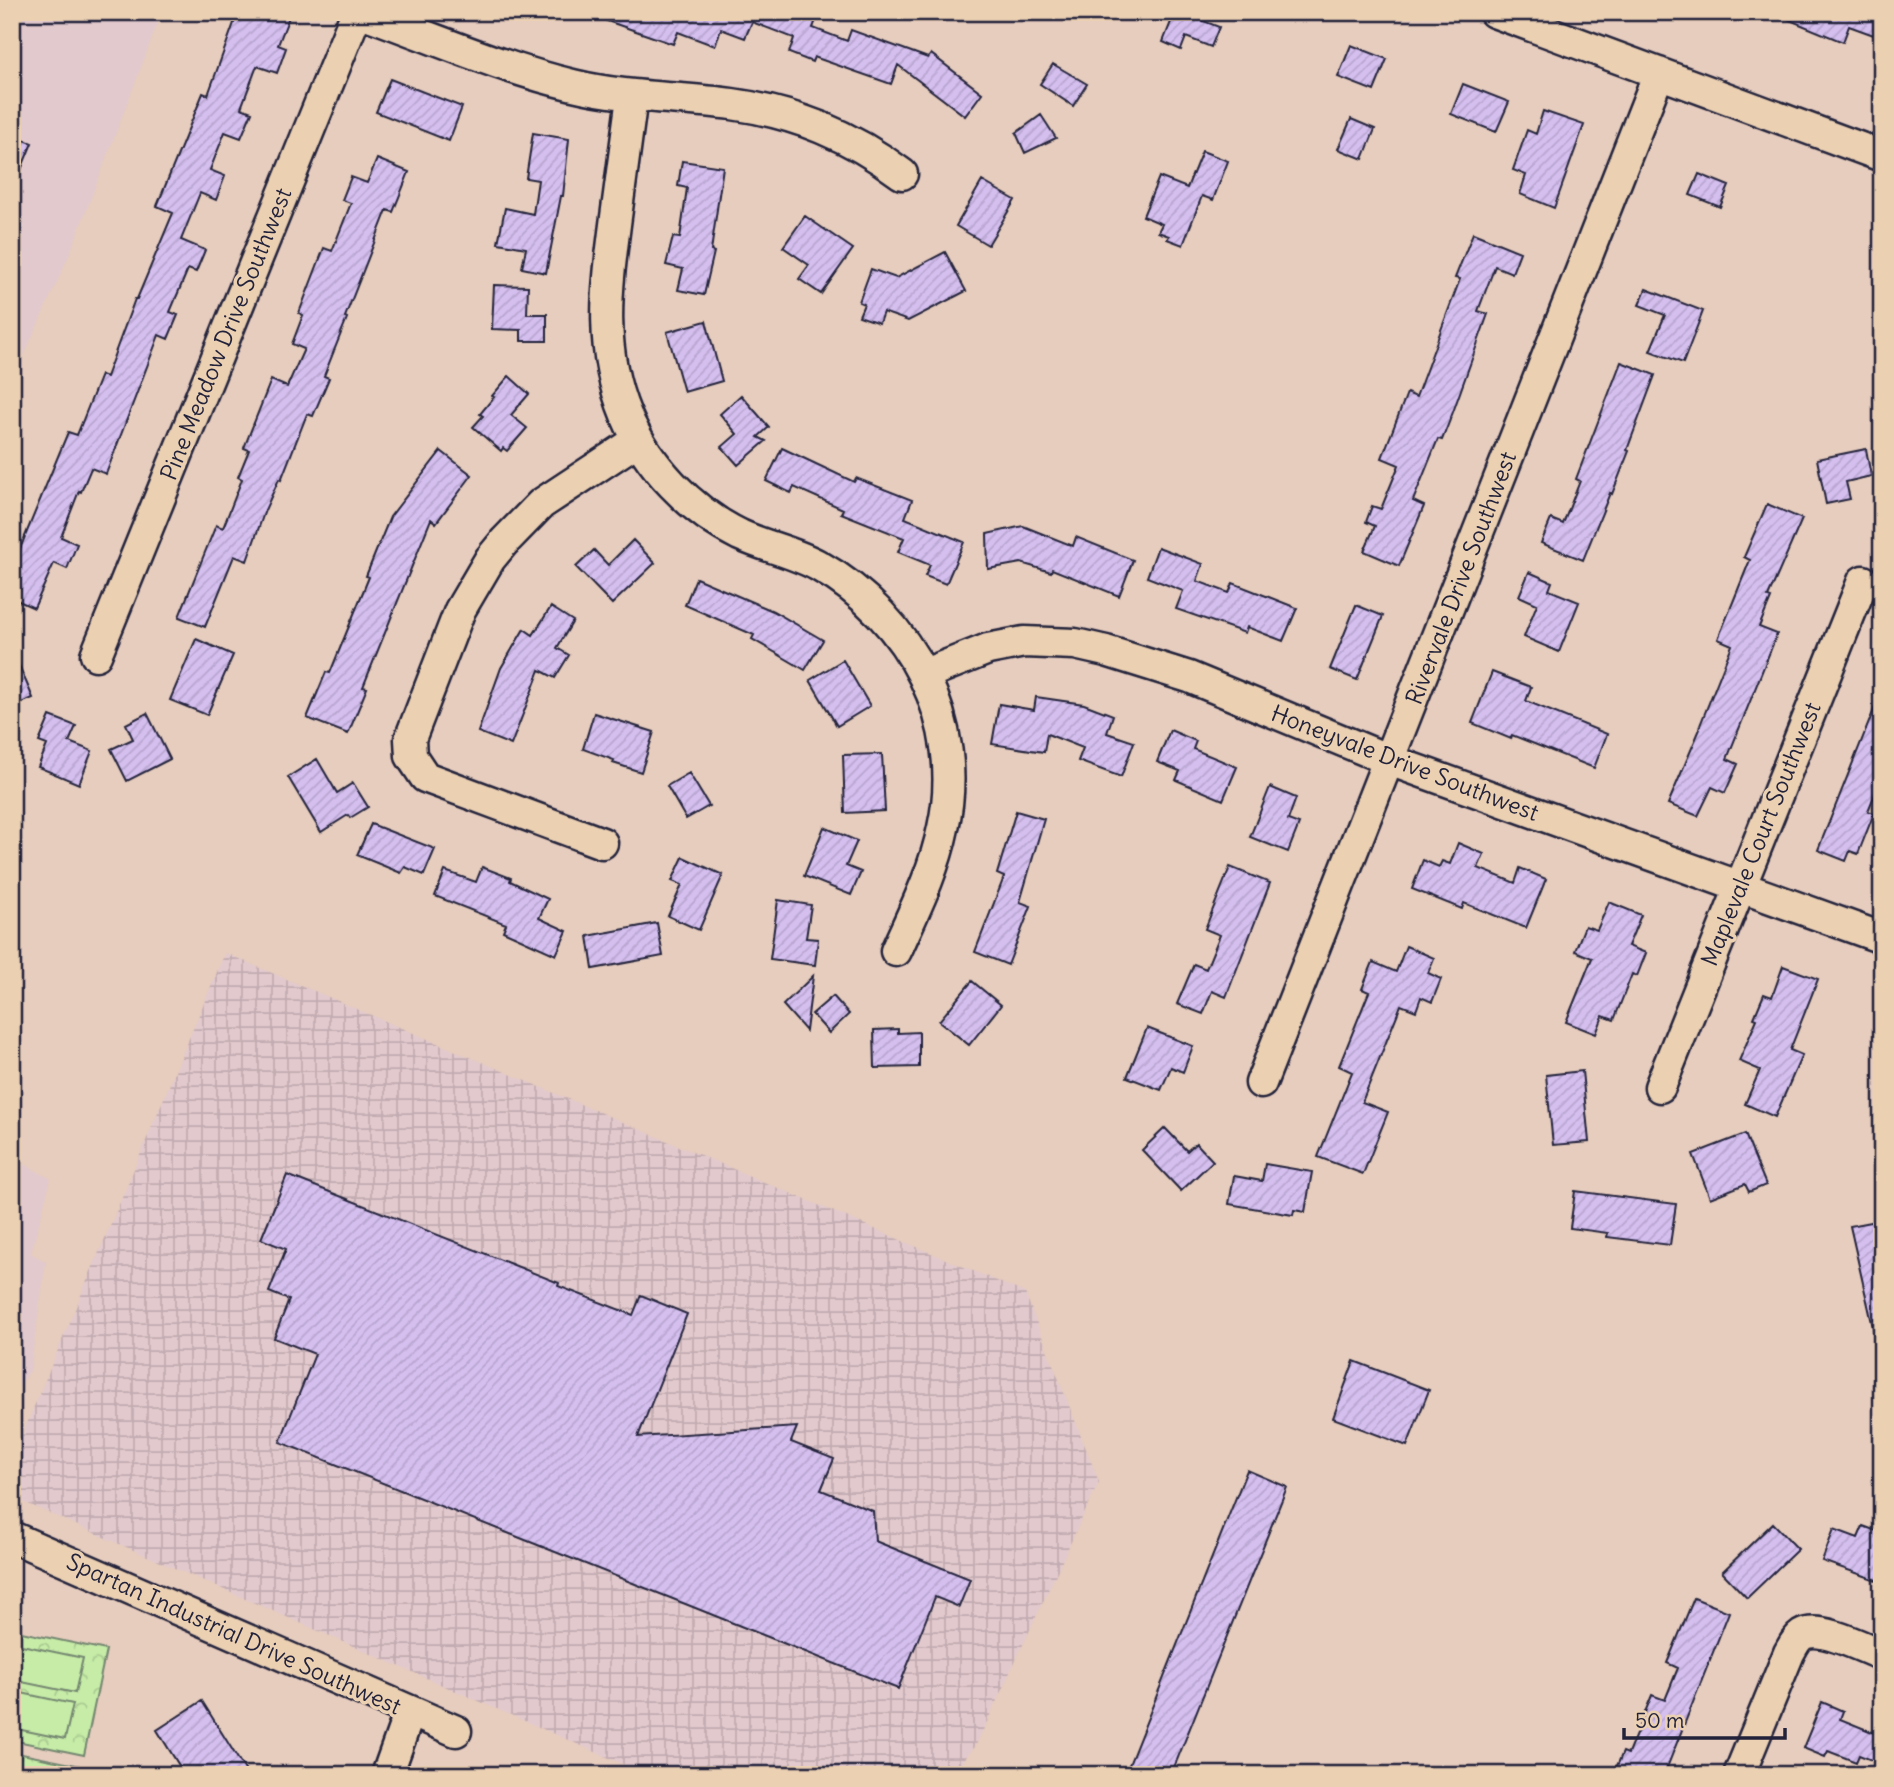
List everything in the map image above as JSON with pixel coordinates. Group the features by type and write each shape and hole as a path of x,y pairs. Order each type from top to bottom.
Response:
{"street":[{"path":"359,12 547,78 632,97 730,104 772,112 848,138 902,174"},
{"name":"Pine Meadow Drive Southwest","path":"96,655 359,12"},
{"path":"1494,12 1882,156"},
{"name":"Rivervale Drive Southwest","path":"1261,1083 1659,73"},
{"path":"632,97 608,275 606,329 612,374 638,440 676,487 710,517 740,535 818,565 861,594 894,629 925,674 938,708 949,778 944,826 929,878 896,951"},
{"path":"602,843 425,776 411,757 410,739 460,610 490,559 541,505 638,440"},
{"name":"Maplevale Court Southwest","path":"1660,1087 1863,581"},
{"name":"Honeyvale Drive Southwest","path":"925,674 1002,646 1040,642 1088,646 1189,677 1389,760 1882,938"},
{"name":"Spartan Industrial Drive Southwest","path":"12,1537 456,1731"},
{"path":"1739,1775 1789,1653 1801,1636 1809,1633 1825,1634 1882,1654"},
{"path":"387,1775 410,1711"}],"shaded area":[{"path":"12,12 162,12 70,253 12,382"},
{"path":"225,953 1025,1293 1099,1482 977,1743 952,1775 648,1775 12,1497 12,1459"},
{"path":"12,1157 51,1179 31,1253 46,1262 30,1371 12,1397"}],"green space":[{"path":"12,1630 106,1650 84,1755 12,1740"},
{"path":"12,1643 83,1658 75,1693 12,1680"},
{"path":"12,1691 73,1704 65,1739 12,1728"},
{"path":"12,1752 81,1766 79,1775 12,1775"}],"building":[{"path":"238,12 291,12 278,45 286,48 277,73 257,66 241,108 252,112 241,138 225,132 210,170 225,176 216,200 200,193 181,240 205,250 196,272 188,269 170,312 178,315 168,339 159,335 106,474 91,468 81,492 79,491 61,537 77,544 67,569 54,563 34,608 12,598 12,568 68,432 77,435 101,375 106,377 135,299 173,213 157,206 203,93 208,95"},
{"path":"590,12 819,12 813,28 847,41 851,30 928,58 931,54 982,93 965,116 898,65 891,84 814,57 812,62 789,53 794,38 752,22 745,38 721,29 715,46 678,32 673,44 590,15"},
{"path":"1175,12 1219,27 1211,47 1186,37 1181,50 1163,42"},
{"path":"1770,12 1882,12 1882,38 1849,26 1843,42"},
{"path":"1351,45 1387,59 1374,91 1338,77"},
{"path":"1053,64 1087,84 1073,106 1040,84"},
{"path":"390,79 462,107 449,141 376,112"},
{"path":"1463,84 1509,102 1496,132 1451,114"},
{"path":"1543,111 1584,125 1554,208 1520,194 1526,175 1513,170 1527,130 1536,134"},
{"path":"1041,115 1056,138 1025,153 1016,133"},
{"path":"1351,119 1375,129 1363,159 1338,149"},
{"path":"533,133 569,139 563,196 546,273 522,268 526,248 498,243 505,208 533,214 538,180 526,178"},
{"path":"12,135 32,143 13,189 12,189"},
{"path":"1202,151 1228,161 1213,200 1202,196 1183,245 1158,232 1162,224 1143,216 1159,177 1187,188"},
{"path":"377,159 409,172 393,212 387,210 345,317 347,318 324,376 329,378 313,416 307,414 281,480 279,479 265,510 247,561 234,556 205,627 179,617 216,525 223,528 242,479 238,477 249,450 244,448 271,380 287,387 304,349 292,344 303,315 299,313 324,248 332,251 351,203 342,200 351,177 367,183"},
{"path":"682,161 723,167 711,251 714,252 704,295 678,290 683,269 666,265 673,237 680,238 687,188 678,186"},
{"path":"1699,174 1729,186 1720,207 1690,195"},
{"path":"982,181 1015,200 988,245 956,226"},
{"path":"805,216 853,249 821,294 799,279 809,265 783,247"},
{"path":"1473,233 1520,252 1512,273 1495,266 1478,311 1488,314 1442,440 1438,439 1413,501 1424,506 1399,566 1364,551 1375,526 1366,522 1372,506 1381,509 1399,465 1382,458 1407,393 1416,397 1460,279 1455,278"},
{"path":"945,252 966,291 908,321 883,312 879,323 859,316 864,304 859,302 871,269 896,278"},
{"path":"494,285 528,286 527,314 547,314 547,341 521,341 521,330 492,329"},
{"path":"1646,289 1703,311 1683,363 1650,351 1665,315 1639,305"},
{"path":"706,321 722,381 684,392 667,332"},
{"path":"1621,362 1655,375 1627,450 1629,451 1583,560 1541,543 1551,519 1563,524 1580,481 1576,479"},
{"path":"509,376 529,394 511,415 527,428 507,451 503,448 501,451 473,427 483,416 480,414 494,397 492,396"},
{"path":"741,395 769,427 758,437 766,441 738,465 722,447 737,434 720,414"},
{"path":"782,448 854,482 856,478 912,500 905,518 964,542 946,584 925,576 930,565 898,552 904,538 841,513 843,509 794,487 791,493 766,481"},
{"path":"1866,449 1871,476 1846,482 1850,499 1826,504 1817,459"},
{"path":"441,451 472,475 436,523 431,519 363,687 367,688 348,734 307,718 326,672 330,673 390,517"},
{"path":"1767,504 1802,519 1768,597 1771,598 1759,627 1777,634 1727,759 1738,764 1725,793 1712,787 1698,816 1668,804 1732,645 1718,639 1750,560 1744,557"},
{"path":"1023,526 1073,546 1076,537 1133,560 1119,596 1052,569 1051,572 1021,563 988,569 987,534"},
{"path":"633,540 655,563 612,604 576,567 594,550 608,565"},
{"path":"1158,547 1203,564 1197,581 1229,593 1233,583 1297,608 1283,641 1247,627 1245,633 1176,609 1183,591 1147,577"},
{"path":"1529,572 1552,582 1549,590 1579,602 1559,652 1524,637 1537,604 1519,596"},
{"path":"696,578 773,611 823,640 805,670 752,639 754,635 685,605"},
{"path":"1356,605 1383,616 1357,680 1330,669"},
{"path":"551,607 573,621 557,648 569,655 555,678 540,670 511,745 478,732 501,668 524,629 533,635"},
{"path":"196,639 233,655 207,715 170,700"},
{"path":"12,649 33,698 12,707"},
{"path":"843,660 870,706 837,726 810,680"},
{"path":"1492,672 1531,687 1526,701 1607,734 1594,768 1512,735 1511,739 1472,723"},
{"path":"1881,692 1882,777 1868,811 1874,813 1858,854 1850,851 1846,861 1818,850"},
{"path":"1036,697 1084,704 1113,715 1107,733 1134,742 1121,777 1078,761 1083,748 1047,734 1044,752 992,744 999,704 1034,710"},
{"path":"147,713 170,759 127,781 111,749 133,739 126,724"},
{"path":"594,713 654,732 641,772 583,749"},
{"path":"50,716 76,726 69,742 92,751 79,784 38,767 47,745 39,742"},
{"path":"1170,730 1196,741 1193,749 1237,767 1223,800 1176,780 1180,771 1157,762"},
{"path":"882,754 885,811 845,813 843,755"},
{"path":"317,759 337,793 353,783 368,807 350,818 348,815 321,832 288,777"},
{"path":"689,773 709,806 686,819 667,786"},
{"path":"1270,787 1296,798 1288,820 1299,824 1288,852 1250,837"},
{"path":"1016,811 1044,819 1020,902 1031,906 1008,965 975,952 1004,877 997,874"},
{"path":"371,824 435,849 424,875 405,867 401,873 357,855"},
{"path":"824,827 857,841 846,866 861,872 851,895 804,876"},
{"path":"1458,843 1484,854 1478,868 1515,883 1520,868 1546,879 1526,928 1464,903 1462,909 1412,889 1423,860 1439,867 1442,861 1450,864"},
{"path":"683,857 723,875 699,930 668,916 682,885 672,881"},
{"path":"482,867 511,878 510,881 548,899 539,918 567,931 556,955 503,931 506,924 435,896 445,871 476,882"},
{"path":"1230,867 1270,883 1226,997 1212,991 1203,1014 1177,1004 1194,964 1206,969 1220,935 1205,929"},
{"path":"778,900 811,905 806,938 818,939 815,965 770,959"},
{"path":"1609,902 1641,915 1628,946 1646,953 1637,976 1632,974 1614,1020 1603,1016 1596,1034 1566,1022 1592,958 1575,951 1585,926 1597,930"},
{"path":"657,923 663,956 593,969 588,936"},
{"path":"1406,946 1434,958 1428,973 1441,979 1432,1002 1421,997 1416,1011 1401,1005 1362,1102 1388,1112 1363,1174 1318,1157 1352,1072 1339,1066 1369,992 1362,989 1373,962 1396,972"},
{"path":"1783,966 1818,979 1790,1050 1802,1055 1775,1117 1745,1104 1760,1070 1739,1061 1757,1019 1754,1018 1764,994 1772,997"},
{"path":"813,976 806,1031 783,1005"},
{"path":"972,981 1001,1005 969,1045 939,1021"},
{"path":"833,996 849,1014 829,1033 812,1014"},
{"path":"1147,1028 1193,1046 1183,1072 1171,1067 1161,1090 1127,1077"},
{"path":"898,1029 898,1033 919,1032 919,1067 875,1068 874,1030"},
{"path":"1582,1071 1589,1142 1553,1145 1546,1075"},
{"path":"1165,1128 1187,1151 1196,1143 1213,1161 1181,1191 1142,1150"},
{"path":"1745,1134 1766,1185 1749,1192 1745,1184 1710,1198 1693,1154"},
{"path":"1265,1164 1312,1172 1305,1212 1294,1210 1293,1215 1229,1204 1234,1176 1262,1181"},
{"path":"287,1175 633,1315 641,1295 687,1314 638,1437 797,1427 791,1442 834,1459 821,1490 873,1511 875,1541 970,1579 959,1607 935,1597 898,1689 280,1442 315,1354 274,1338 289,1300 269,1292 286,1249 261,1239"},
{"path":"1575,1191 1676,1204 1670,1245 1607,1237 1608,1233 1570,1228"},
{"path":"1882,1220 1882,1335 1875,1336 1850,1226"},
{"path":"1354,1361 1429,1390 1407,1446 1333,1418"},
{"path":"1247,1470 1287,1487 1171,1775 1125,1775"},
{"path":"1773,1523 1798,1549 1747,1598 1722,1572"},
{"path":"1863,1526 1882,1533 1882,1582 1822,1561 1834,1529 1858,1538"},
{"path":"1694,1598 1729,1612 1664,1775 1613,1775 1623,1752 1628,1754 1652,1695 1665,1700 1678,1668 1667,1663"},
{"path":"202,1701 248,1775 185,1775 157,1730"},
{"path":"1822,1702 1843,1711 1840,1719 1882,1736 1882,1764 1859,1755 1856,1762 1828,1751 1825,1757 1803,1748"}]}
